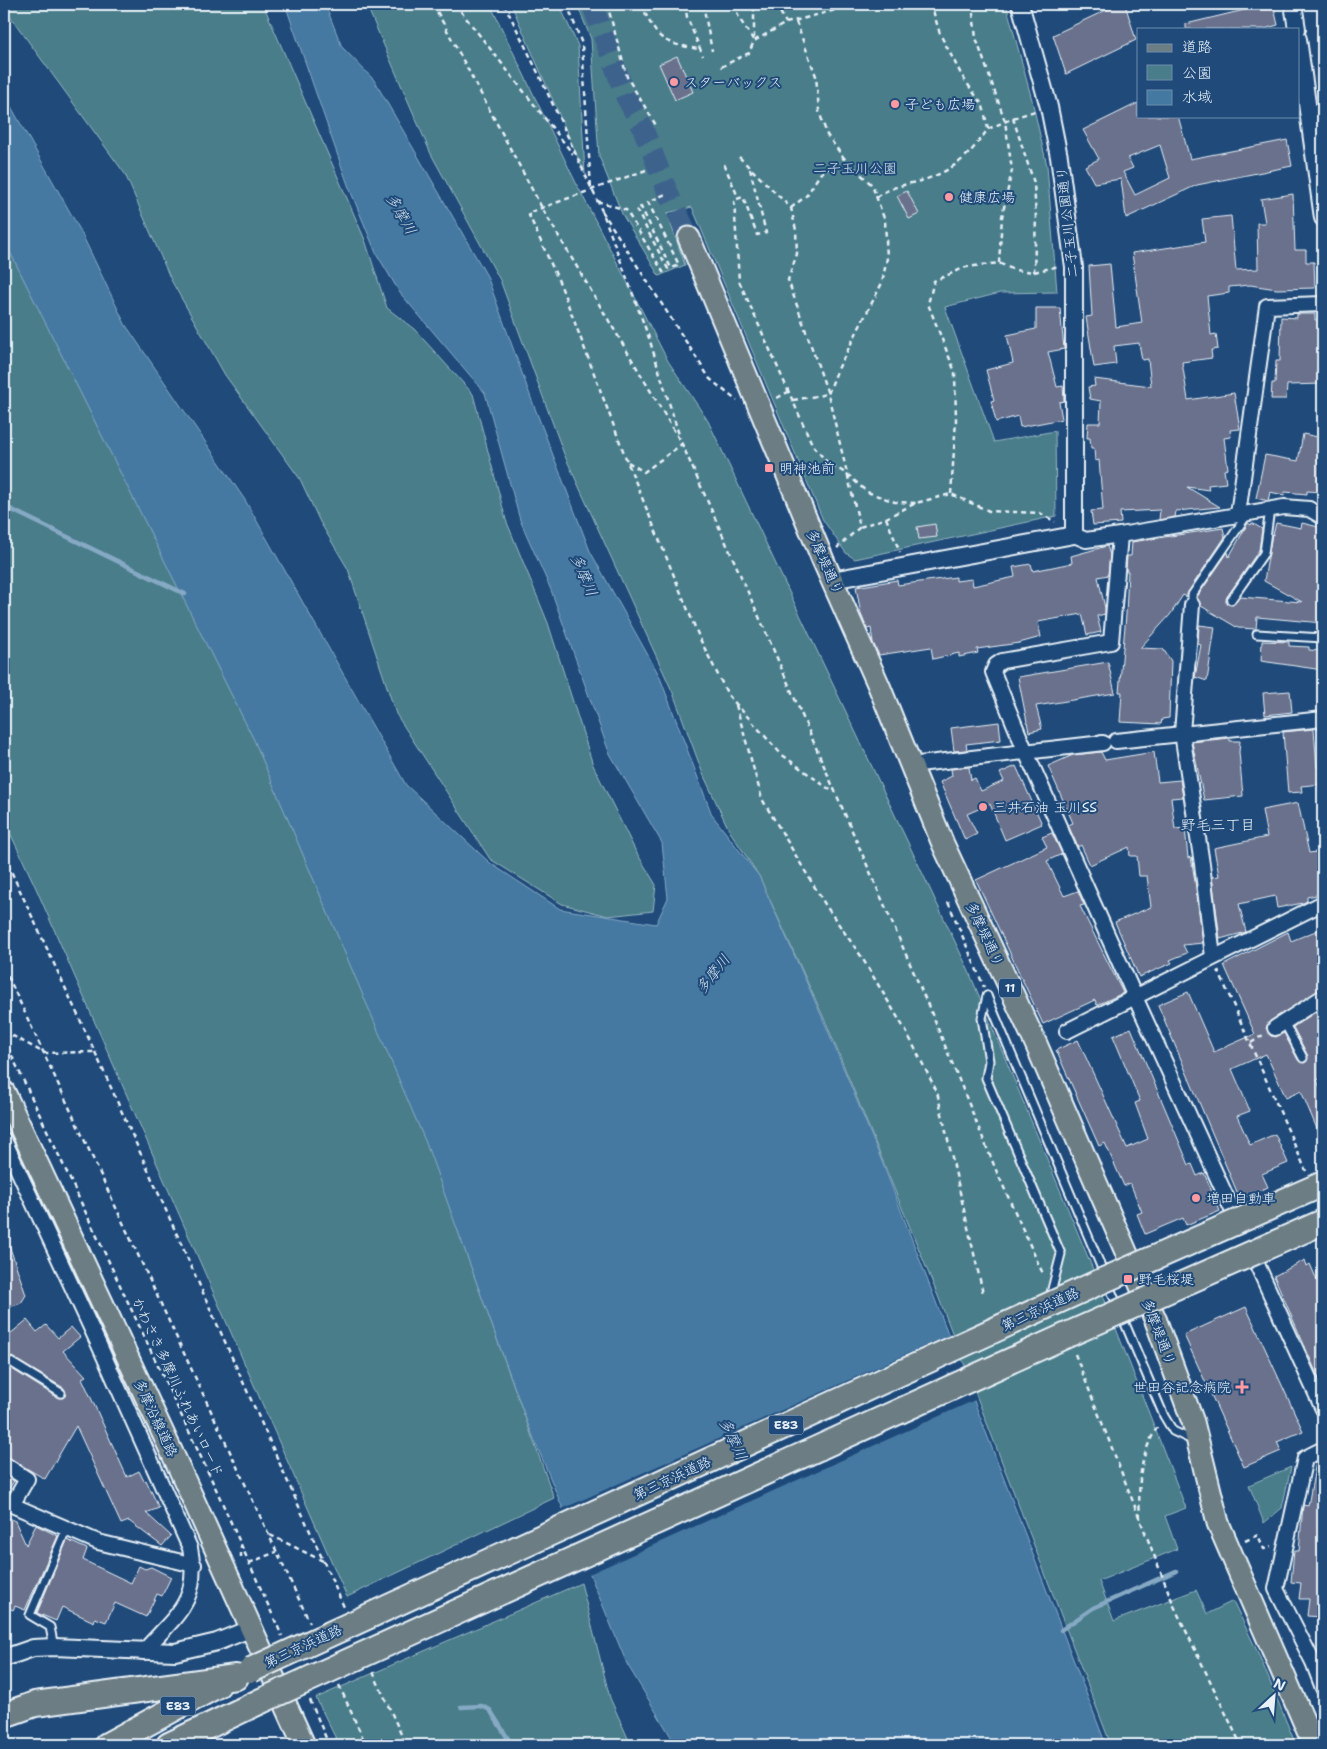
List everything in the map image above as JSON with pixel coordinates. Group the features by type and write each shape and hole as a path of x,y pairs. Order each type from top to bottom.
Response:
{"highway":[{"name":"第三京浜道路","path":"107,1745 243,1673 1095,1284 1316,1180"},
{"name":"E83","path":"169,1745 261,1701 1076,1331 1323,1222"},
{"path":"4,1715 35,1704 243,1673"}],"main road":[{"name":"多摩堤通り","path":"689,238 943,844 1036,1044 1143,1290 1185,1398 1218,1523 1314,1745"},
{"name":"多摩沿線道路","path":"4,1092 252,1628 304,1745"}],"street":[{"name":"二子玉川公園通り","path":"1020,4 1049,107 1059,157 1074,268 1074,535"},
{"path":"1293,4 1297,28"},
{"path":"1300,47 1316,112 1323,218"},
{"path":"1243,513 1267,306 1323,304"},
{"path":"832,580 1074,535 1086,540 1120,536 1284,507 1309,509 1323,517"},
{"path":"1120,536 1111,642 1002,661 996,665 993,672 1025,750 1135,997 1323,1409"},
{"path":"1192,605 1182,733 1202,864 1212,957"},
{"path":"910,765 1025,750 1323,719"},
{"path":"1067,1030 1323,903"},
{"path":"1279,1025 1323,997"},
{"path":"4,1140 190,1548 194,1565 192,1592 178,1613 143,1652"},
{"path":"1154,1276 1323,1202"},
{"path":"1323,1450 1305,1458 1276,1589 1313,1662 1323,1688"},
{"path":"4,1464 28,1479 8,1504 98,1542 194,1565"},
{"path":"4,1658 33,1648 54,1646 143,1652 175,1652 217,1642 252,1628"}],"lane":[{"path":"1231,600 1264,553 1270,509"},
{"path":"1192,605 1192,595 1243,513"},
{"path":"1257,634 1323,638"},
{"path":"1051,1293 1061,1254 986,1078 989,1061 982,1018 987,996 1164,1416 1173,1431 1197,1442"},
{"path":"1279,1025 1303,1058"},
{"path":"4,1358 61,1393"},
{"path":"54,1646 50,1627 30,1614 66,1530"}],"path":[{"path":"433,4 542,208 682,444 764,628 1051,1293"},
{"path":"455,4 541,111 576,158"},
{"path":"504,4 556,107 576,158 602,212 649,338 682,444"},
{"path":"567,4 582,44 591,189"},
{"path":"607,4 627,77 657,127"},
{"path":"641,4 654,31 668,44 698,49"},
{"path":"685,4 698,49 703,56"},
{"path":"703,4 712,51"},
{"path":"734,4 739,18 754,41"},
{"path":"721,67 749,53 754,41 754,4"},
{"path":"776,4 786,23"},
{"path":"754,41 795,19 854,4"},
{"path":"931,4 940,34 962,76 983,106 988,130"},
{"path":"972,4 976,38 1005,121 1012,170 1002,217 999,263"},
{"path":"795,19 816,76 819,110 826,135 844,158 872,185 885,221 887,258 882,283 837,371 828,394"},
{"path":"876,197 891,187 936,175 970,155 988,130 1005,121 1049,107"},
{"path":"1013,118 1034,182 1036,218 1034,272"},
{"path":"739,157 791,208 796,230 797,254 788,280 828,394 860,527"},
{"path":"791,208 807,195 820,174 844,158"},
{"path":"724,164 738,197"},
{"path":"738,197 743,197 757,236 766,233 750,168"},
{"path":"646,170 528,213 561,286 627,461 699,637 728,696 781,754 834,792"},
{"path":"597,201 626,210 663,272 668,269 636,209 641,207 671,268 679,265 648,202 668,194"},
{"path":"738,197 734,200 739,281 813,446 827,462 847,474 867,492 895,502 916,503"},
{"path":"602,212 710,379 743,406"},
{"path":"951,494 956,420 955,372 928,304 934,282 966,267 999,263 1014,270 1034,272 1060,266 1074,268"},
{"path":"777,398 788,392"},
{"path":"793,400 828,394"},
{"path":"627,461 644,472 682,444"},
{"path":"823,560 860,527 886,518 916,503 951,494 989,511 1040,512 1074,535"},
{"path":"886,518 905,565"},
{"path":"736,704 762,799 826,906 861,956 907,1033 938,1092 983,1293"},
{"path":"4,856 95,1052 344,1607"},
{"path":"1212,957 1316,1180"},
{"path":"4,968 313,1630"},
{"path":"4,1031 44,1053 95,1052"},
{"name":"かわさき多摩川ふれあいロード","path":"4,1039 285,1644"},
{"path":"1073,1349 1174,1606 1241,1745"},
{"path":"1140,1523 1138,1485 1147,1443 1164,1416"},
{"path":"268,1535 325,1562"},
{"path":"249,1563 276,1552"},
{"path":"372,1670 406,1745"},
{"path":"338,1682 366,1745"},
{"path":"308,1696 329,1745"}],"green space":[{"path":"4,4 263,4 365,240 387,308 414,329 473,394 506,520 548,623 593,765 635,850 656,885 653,911 608,916 562,904 490,859 396,714 348,569 320,522 300,479 225,375 171,280 125,174 4,8"},
{"path":"366,4 490,4 577,185 668,361 708,421 967,967 1090,1262 1186,1508 1165,1516 1177,1549 1099,1581 1114,1621 1196,1590 1207,1614 1233,1601 1259,1655 1296,1745 1111,1745 938,1296 827,1025 759,876 729,830 703,774 673,693 564,454 500,280 431,154"},
{"path":"511,4 559,4 578,46 585,174"},
{"name":"二子玉川公園","path":"577,4 1006,4 1032,100 1047,166 1057,292 1000,293 945,307 994,442 1055,431 1056,516 855,559 846,553 823,520 692,207 667,213 685,265 659,276 622,214 599,156 591,39"},
{"path":"4,237 254,738 426,1141 554,1498 347,1597 35,886 4,820"},
{"path":"1291,1467 1282,1508 1264,1523 1249,1485"},
{"path":"581,1583 610,1698 631,1745 339,1745 316,1698"}],"water":[{"name":"多摩川","path":"285,4 325,4 342,47 374,80 487,276 531,398 590,551 659,675 712,815 759,876 826,1026 883,1164 1106,1745 676,1745 627,1664 527,1422 426,1143 254,740 4,240 4,94 80,230 125,324 245,500 406,785 490,863 560,909 656,924 668,898 662,843 609,752 551,590 520,520 485,393 400,293 376,253 348,185"}],"pier":[{"path":"951,1334 975,1400 587,1575 560,1510"}],"building":[{"path":"1119,4 1125,4 1136,40 1066,74 1053,35"},
{"path":"1273,4 1278,25 1268,28 1186,28 1186,24"},
{"path":"677,56 693,92 675,100 659,64"},
{"path":"1137,103 1137,118 1179,118 1190,159 1287,140 1292,166 1197,185 1126,218 1121,179 1094,183 1085,166 1099,159 1083,130","holes":["1160,145 1170,178 1135,195 1123,172 1133,168 1128,158"]},
{"path":"907,191 919,214 909,219 897,196"},
{"path":"1293,194 1295,250 1306,250 1306,262 1314,262 1315,288 1277,289 1250,285 1229,287 1229,293 1207,296 1211,335 1216,334 1218,349 1211,350 1212,358 1182,362 1188,400 1234,393 1240,429 1230,430 1231,437 1224,438 1228,469 1224,470 1226,483 1208,485 1209,490 1187,487 1220,507 1176,511 1175,517 1159,520 1160,510 1120,512 1121,523 1093,525 1091,511 1103,510 1099,460 1095,461 1094,448 1091,448 1090,438 1087,438 1088,423 1100,423 1101,401 1090,399 1088,387 1095,386 1094,379 1151,386 1148,359 1142,360 1139,343 1114,346 1116,364 1094,367 1086,317 1092,316 1089,266 1110,264 1116,327 1142,323 1132,253 1205,242 1202,219 1231,216 1236,270 1258,269 1257,223 1265,223 1261,199"},
{"path":"1036,308 1060,308 1064,349 1048,352 1057,387 1063,386 1064,401 1059,402 1062,419 1020,427 1018,416 996,422 991,401 994,400 986,370 1013,363 1007,335 1036,329"},
{"path":"1297,314 1315,314 1315,320 1321,320 1323,384 1287,385 1286,399 1271,399 1272,383 1275,383 1276,361 1280,361 1281,317 1297,318"},
{"path":"1303,434 1323,438 1323,492 1307,491 1307,494 1285,492 1284,495 1270,492 1268,501 1256,498 1265,455 1298,461"},
{"path":"1248,523 1251,525 1252,523 1262,529 1259,550 1227,597 1226,603 1233,605 1240,597 1302,602 1264,581 1272,534 1276,523 1301,528 1302,523 1323,528 1323,623 1257,617 1256,629 1238,628 1201,606 1197,597 1228,552 1229,557"},
{"path":"935,524 937,537 919,539 917,527"},
{"path":"1223,528 1225,537 1188,592 1187,597 1183,595 1170,615 1140,648 1163,649 1171,661 1169,718 1162,719 1161,724 1120,722 1122,692 1119,692 1126,615 1127,556 1131,556 1132,542"},
{"path":"1107,546 1110,555 1108,575 1098,577 1105,608 1105,614 1097,616 1101,632 1087,635 1082,614 1038,622 1041,637 1019,643 977,649 978,653 959,657 959,653 933,659 931,647 879,655 873,643 871,628 867,629 861,614 856,587 897,580 898,585 956,577 956,581 972,579 973,586 1015,577 1013,567 1031,564 1033,571 1072,563 1071,556"},
{"path":"1199,625 1215,627 1207,681 1195,677 1201,645 1198,644"},
{"path":"1262,641 1289,642 1289,646 1309,647 1309,650 1323,651 1323,670 1261,661"},
{"path":"1108,662 1115,693 1036,706 1042,729 1029,732 1018,677"},
{"path":"1290,691 1292,712 1265,715 1263,693"},
{"path":"999,722 1001,740 966,744 967,750 954,751 951,728"},
{"path":"1314,729 1317,767 1321,767 1322,784 1301,786 1302,792 1288,793 1283,732"},
{"path":"1230,738 1230,741 1240,741 1239,752 1243,796 1204,800 1192,742"},
{"path":"1101,752 1105,760 1154,752 1158,782 1180,780 1183,797 1171,798 1175,829 1185,828 1188,858 1191,857 1195,881 1203,943 1183,945 1187,953 1170,960 1172,963 1139,977 1115,922 1151,907 1147,876 1139,876 1137,856 1130,856 1129,847 1090,865 1081,845 1078,847 1068,825 1073,823 1048,766 1073,755"},
{"path":"1016,766 1042,824 1005,840 990,804 967,814 977,834 965,840 940,782 952,776 951,769 969,767 971,780 975,778 981,791 1004,781 1000,773"},
{"path":"1298,803 1309,853 1323,851 1323,888 1320,889 1321,894 1307,897 1307,901 1303,903 1277,908 1275,896 1239,904 1246,932 1220,939 1212,877 1219,876 1214,848 1267,837 1262,810"},
{"path":"1052,833 1062,854 1047,861 1064,896 1078,891 1084,905 1080,906 1123,993 1097,1005 1095,1000 1043,1024 976,880 1047,847 1042,837"},
{"path":"1323,928 1323,988 1270,1021 1266,1028 1271,1036 1276,1037 1284,1033 1298,1060 1305,1063 1308,1056 1293,1027 1323,1007 1323,1077 1317,1080 1323,1095 1323,1143 1301,1091 1286,1098 1266,1054 1232,1069 1250,1111 1237,1116 1250,1145 1275,1134 1288,1163 1262,1174 1268,1187 1240,1199 1158,1005 1188,992 1214,1052 1255,1034 1224,965 1288,932 1291,941"},
{"path":"1131,1028 1189,1165 1192,1164 1197,1176 1204,1173 1220,1211 1186,1225 1183,1218 1145,1234 1137,1214 1142,1212 1130,1183 1124,1186 1105,1143 1099,1146 1056,1050 1078,1040 1127,1148 1148,1139 1135,1103 1140,1101 1113,1036"},
{"path":"4,1236 6,1236 26,1295 21,1303 4,1309"},
{"path":"1305,1260 1307,1266 1310,1264 1323,1294 1323,1388 1274,1276"},
{"path":"1246,1307 1303,1431 1277,1442 1281,1451 1244,1467 1184,1335"},
{"path":"27,1320 37,1332 46,1325 58,1338 71,1327 80,1337 63,1351 86,1376 82,1378 127,1477 139,1471 144,1481 146,1480 159,1508 146,1513 171,1536 162,1546 129,1521 121,1524 76,1426 45,1479 4,1455 4,1396 8,1391 4,1387 4,1364 58,1398 63,1398 66,1394 64,1388 4,1353 4,1339"},
{"path":"1323,1459 1323,1617 1307,1616 1309,1599 1299,1599 1301,1583 1291,1582 1294,1551 1299,1551 1303,1505 1308,1506 1316,1462"},
{"path":"4,1474 14,1481 4,1496"},
{"path":"4,1515 15,1521 26,1545 36,1525 58,1536 25,1610 15,1606 13,1610 4,1606"},
{"path":"67,1540 87,1549 83,1560 131,1583 139,1566 145,1569 151,1567 171,1577 162,1596 157,1594 146,1617 115,1603 106,1622 95,1618 94,1622 62,1607 56,1621 37,1613"}],"waterway":[{"path":"4,506 185,594"},
{"path":"1061,1630 1093,1608 1176,1571"},
{"path":"461,1707 482,1706 490,1710 512,1745"}],"tunnel":[{"path":"592,4 626,97 642,126 668,193 689,238"}],"place":[{"name":"スターバックス","path":"674,82"},
{"name":"子ども広場","path":"895,104"},
{"name":"健康広場","path":"949,197"},
{"name":"明神池前","path":"769,468"},
{"name":"三井石油 玉川SS","path":"983,807"},
{"name":"増田自動車","path":"1196,1198"},
{"name":"野毛桜堤","path":"1128,1279"},
{"name":"世田谷記念病院","path":"1242,1387"}],"district":[{"name":"野毛三丁目","path":"1218,825"}]}
